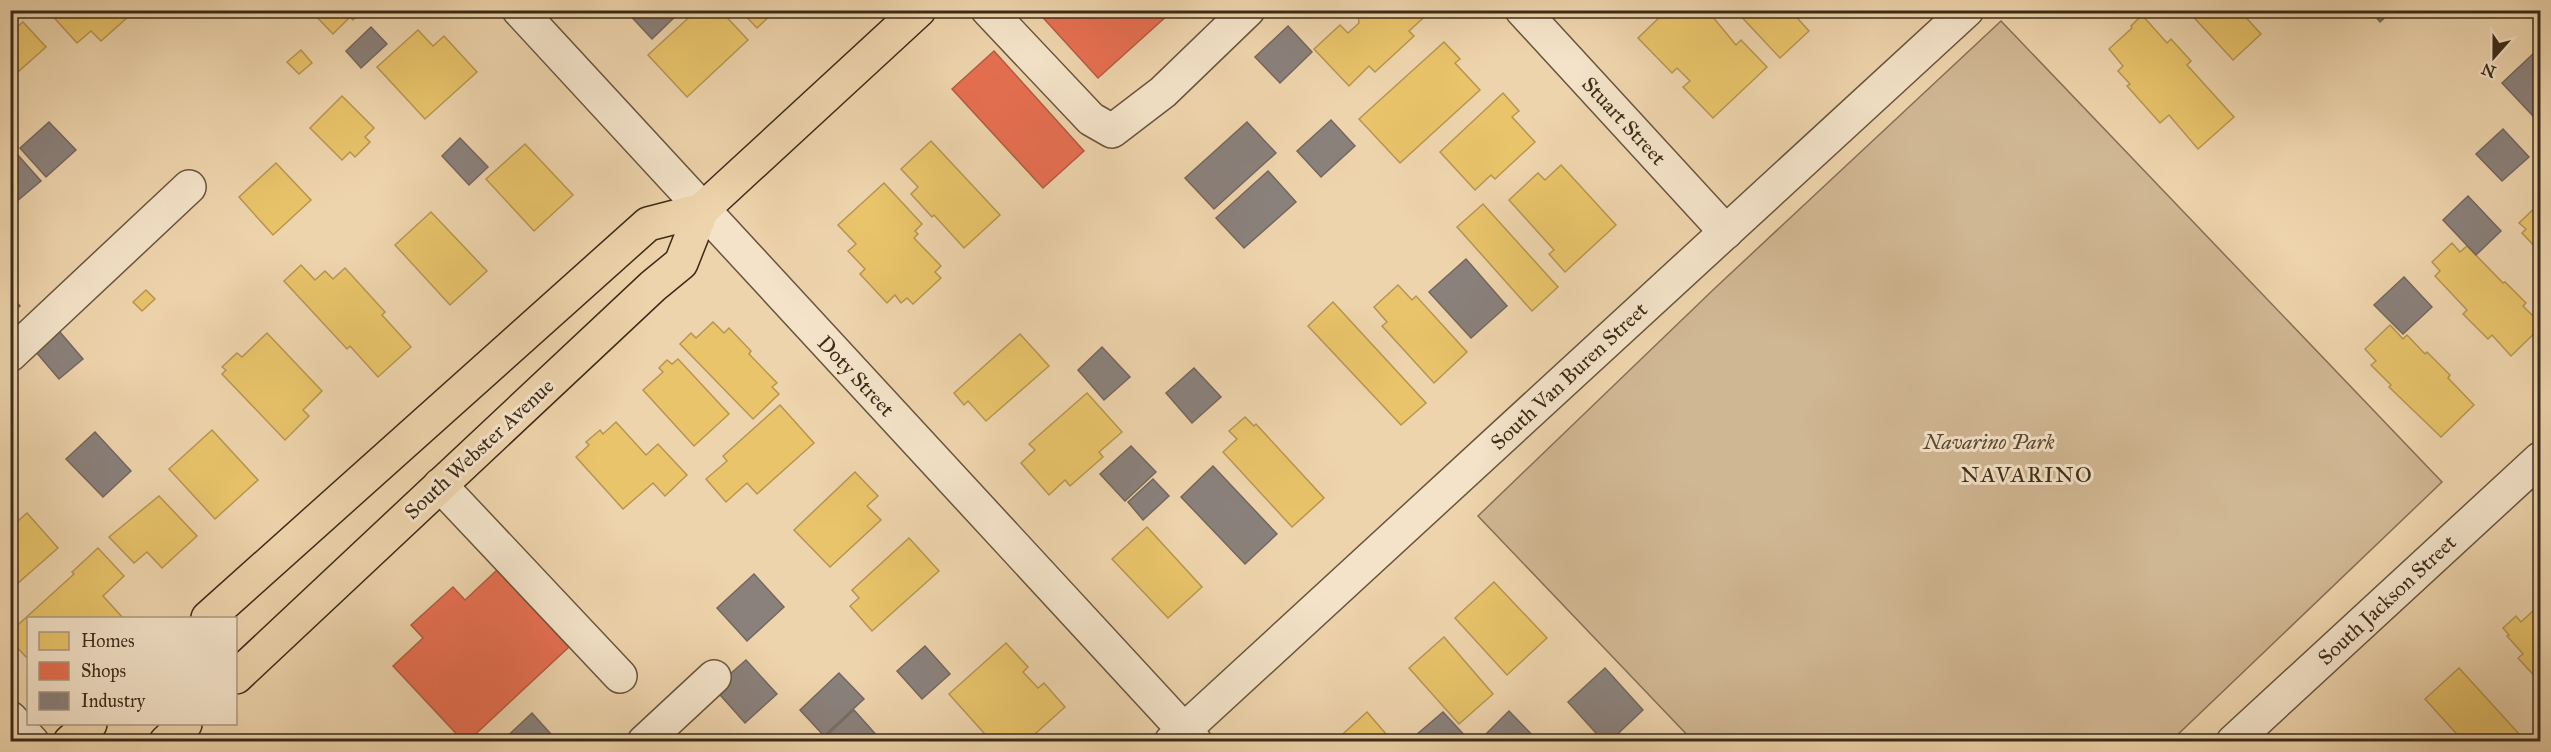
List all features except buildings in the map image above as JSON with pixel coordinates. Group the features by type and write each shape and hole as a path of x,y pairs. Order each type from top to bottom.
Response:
{"main road":[{"name":"South Webster Avenue","path":"237,675 653,286 681,263 702,210 919,10"},
{"name":"South Webster Avenue","path":"209,617 648,225 702,210"},
{"path":"70,741 88,725"},
{"path":"166,741 183,725"}],"street":[{"name":"Doty Street","path":"519,10 1183,738"},
{"path":"988,10 1091,119 1112,131 1163,92 1248,10"},
{"name":"Stuart Street","path":"1522,10 1726,231"},
{"name":"South Van Buren Street","path":"1183,738 1726,231 1967,10"},
{"path":"10,356 189,187"},
{"name":"South Jackson Street","path":"2233,741 2541,459"},
{"path":"440,485 620,676"},
{"path":"644,741 714,677"},
{"path":"10,718 32,741"}],"green space":[{"name":"Navarino Park","path":"2001,21 2442,482 2171,741 1693,741 1478,516 1714,289"}],"district":[{"name":"NAVARINO","path":"2027,474"}]}
